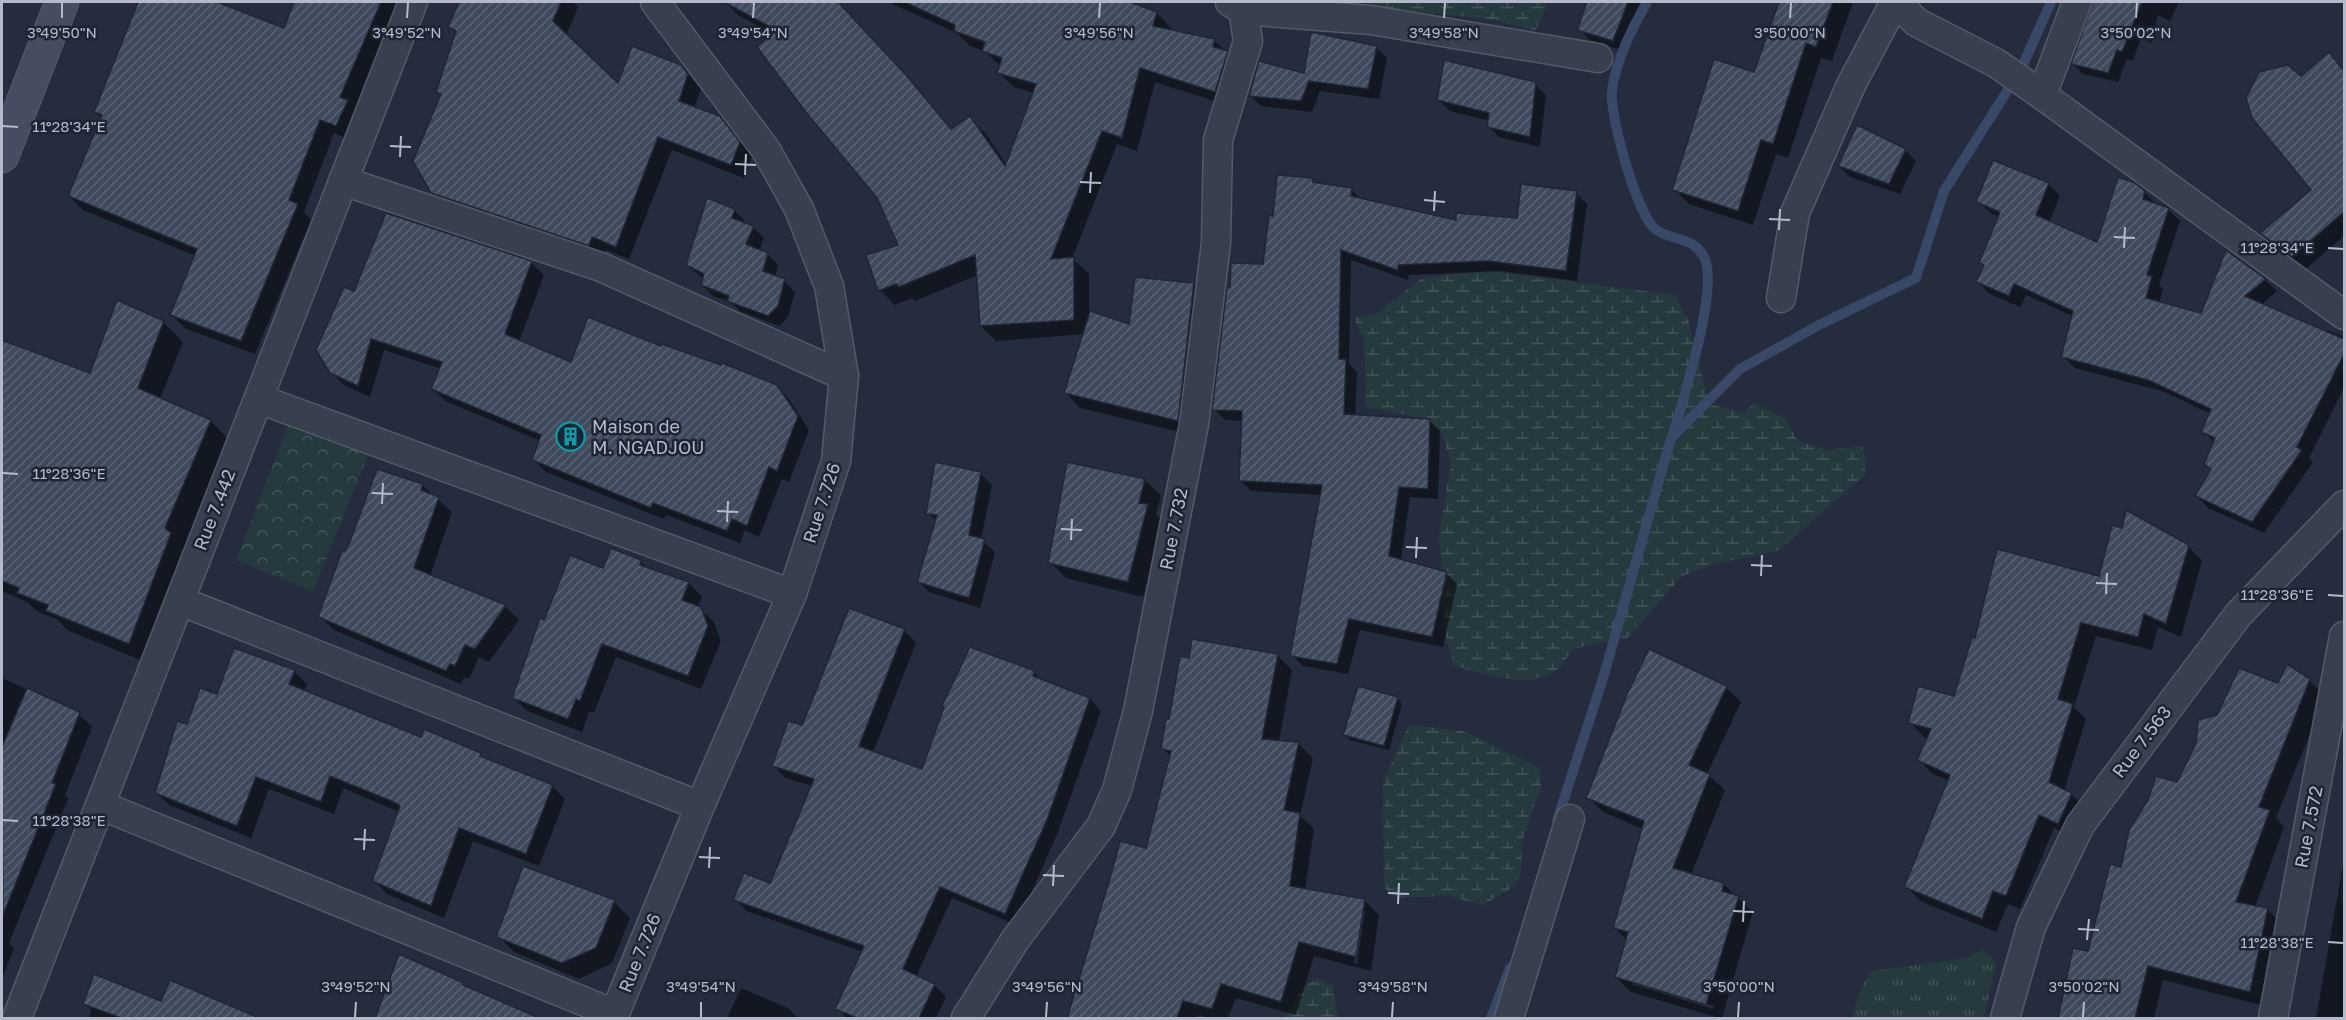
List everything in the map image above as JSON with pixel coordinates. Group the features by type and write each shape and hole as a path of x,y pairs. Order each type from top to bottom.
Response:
{"main road":[{"path":"2,156 62,2"}],"street":[{"name":"Rue 7.442","path":"17,1018 413,2"},
{"name":"Rue 7.726","path":"614,1016 700,806 792,594 836,461 844,376 830,286 799,209 766,150 655,2"},
{"path":"1781,298 1795,213 1851,85 1896,2 1916,22 1996,63 2032,88 2344,315"},
{"path":"2032,88 2078,2"},
{"path":"1237,6 1371,20 1598,58"},
{"name":"Rue 7.732","path":"966,1018 1015,940 1101,826 1117,790 1138,711 1194,424 1216,243 1218,140 1248,41 1237,6"},
{"path":"343,181 602,267 844,376"},
{"path":"259,399 792,594"},
{"name":"Rue 7.563","path":"2005,1018 2031,927 2080,825 2238,615 2344,505"},
{"path":"180,601 700,806"},
{"name":"Rue 7.572","path":"2273,1018 2344,636"},
{"path":"100,805 614,1016"},
{"path":"1509,1018 1570,819"}],"green space":[{"path":"1366,2 1549,2 1535,31 1491,19 1387,9"},
{"path":"1489,271 1675,295 1689,322 1709,404 1744,413 1754,403 1785,418 1798,441 1829,450 1863,446 1866,474 1778,551 1715,564 1682,576 1629,637 1573,649 1555,671 1544,677 1519,680 1454,666 1445,635 1439,534 1451,464 1441,431 1419,418 1366,407 1364,340 1354,318 1378,313 1422,278"},
{"path":"288,426 369,453 313,591 236,560"},
{"path":"1409,725 1463,731 1540,768 1541,787 1523,839 1521,873 1513,887 1483,905 1448,896 1398,898 1384,888 1383,781"},
{"path":"1983,949 1996,962 1984,1018 1851,1018 1862,986 1871,971 1967,958"},
{"path":"1318,978 1333,986 1338,1018 1285,1018 1303,987"}],"building":[{"path":"138,2 217,2 284,28 294,2 381,2 340,97 348,100 336,126 320,120 289,200 298,204 241,341 170,315 197,249 68,196 102,115 94,112"},
{"path":"459,2 561,2 553,21 618,83 632,46 681,65 688,74 679,101 720,116 740,142 731,165 658,137 616,247 592,237 589,246 431,193 413,161 441,94 436,92 456,31 448,27"},
{"path":"724,2 838,2 906,75 951,129 970,116 1005,166 1036,84 997,73 1002,58 982,51 985,42 954,31 955,25 904,2 1130,2 1157,12 1153,26 1215,39 1213,47 1228,51 1215,92 1140,68 1122,138 1102,131 1051,259 1074,257 1074,320 980,326 975,255 899,287 896,284 878,291 866,255 898,245 877,198 805,111 757,47 776,30"},
{"path":"1587,2 1628,2 1613,41 1577,30"},
{"path":"1779,2 1833,2 1816,47 1806,43 1773,144 1761,140 1738,211 1672,190 1714,59 1754,72"},
{"path":"2093,2 2142,2 2122,52 2117,50 2108,73 2071,64"},
{"path":"1311,32 1377,46 1368,89 1309,81 1301,101 1249,96 1259,61 1304,73"},
{"path":"2329,52 2344,71 2344,212 2292,257 2260,233 2311,190 2252,118 2246,98 2259,72 2288,65 2301,76"},
{"path":"1444,60 1536,82 1530,137 1487,127 1489,113 1437,100"},
{"path":"1857,125 1906,149 1889,184 1838,166"},
{"path":"1993,160 2049,183 2036,215 2097,242 2118,177 2135,183 2145,191 2143,199 2169,208 2147,275 2152,276 2146,298 2201,313 2226,250 2266,279 2245,296 2344,339 2344,354 2297,447 2302,450 2252,522 2195,496 2211,469 2204,464 2215,438 2201,432 2211,409 2148,380 2061,357 2073,311 2014,284 2009,296 1976,282 1984,265 1979,263 2000,212 1976,202"},
{"path":"1277,175 1313,178 1313,182 1352,188 1351,196 1456,220 1456,213 1517,218 1521,184 1577,191 1566,271 1488,261 1399,265 1397,270 1341,250 1339,359 1346,359 1344,414 1430,419 1428,489 1399,487 1389,556 1447,572 1432,637 1349,619 1337,664 1290,656 1322,485 1239,481 1242,411 1212,410 1227,287 1230,287 1231,263 1263,264 1269,215 1273,216"},
{"path":"707,198 735,209 732,218 754,226 746,244 768,253 763,271 785,279 778,306 768,316 727,301 729,296 701,285 704,274 686,265"},
{"path":"386,213 532,261 505,334 571,362 588,317 661,346 662,344 721,365 722,363 777,385 798,416 777,471 769,467 747,526 732,519 727,531 653,503 651,508 532,460 541,435 431,389 442,362 371,339 358,386 330,373 316,350 344,287 354,291"},
{"path":"1135,277 1194,283 1178,421 1064,393 1090,311 1129,324"},
{"path":"117,300 164,321 138,388 211,420 165,528 171,533 129,644 46,611 48,605 17,593 19,588 2,581 2,340 90,373"},
{"path":"935,462 981,472 969,535 985,539 969,598 917,582 937,515 926,514"},
{"path":"1067,462 1145,479 1139,503 1148,504 1128,582 1048,563"},
{"path":"377,469 423,484 421,490 439,497 414,568 506,605 475,649 465,645 455,666 450,664 446,671 318,617 342,551 345,551 349,544"},
{"path":"2126,510 2189,545 2166,624 2144,614 2138,637 2081,623 2058,699 2073,704 2049,782 2072,793 2058,824 2039,815 2006,896 1993,891 1982,919 1904,887 1950,775 1917,760 1931,729 1908,723 1918,686 1954,696 1972,637 1975,638 1997,549 2099,576 2112,525 2122,528"},
{"path":"611,548 641,560 640,565 689,582 682,600 701,607 708,626 688,676 602,644 580,701 576,699 568,719 512,698 540,618 544,620 570,555 603,568"},
{"path":"849,608 905,629 859,746 922,769 944,707 942,706 970,647 1035,671 1033,676 1090,698 1047,820 1005,914 940,887 903,969 935,984 919,1018 857,1018 835,1009 864,946 733,900 744,873 770,883 814,779 772,766 788,721 802,725"},
{"path":"1192,639 1278,654 1262,739 1299,742 1284,810 1300,813 1290,886 1365,899 1356,957 1299,942 1281,1002 1221,984 1212,1009 1183,1001 1177,1018 1067,1018 1120,841 1146,848 1171,751 1161,749 1166,718 1169,719 1180,656 1189,658"},
{"path":"234,648 295,670 289,684 421,737 424,729 481,753 480,756 553,785 526,854 459,828 431,906 372,881 400,806 396,803 330,776 321,802 256,777 237,826 155,793 177,721 187,724 200,688 217,694"},
{"path":"1649,649 1727,686 1689,765 1710,774 1673,868 1724,883 1722,891 1739,896 1706,1005 1615,977 1628,932 1613,928 1644,821 1586,798 1628,692"},
{"path":"2287,664 2310,679 2259,807 2270,810 2236,902 2268,908 2250,992 2148,966 2135,1018 2058,1018 2073,948 2088,951 2110,864 2121,867 2129,830 2148,800 2156,776 2177,782 2196,743 2198,720 2217,715 2239,668 2278,683"},
{"path":"1358,686 1398,697 1384,746 1343,735"},
{"path":"27,688 80,712 52,783 56,784 3,915 2,747"},
{"path":"523,866 615,900 596,948 562,963 496,937"},
{"path":"399,954 464,983 463,985 539,1018 375,1018"},
{"path":"94,974 161,1001 170,980 259,1018 121,1018 83,1004"}],"waterway":[{"path":"1647,2 1630,34 1617,67 1612,91 1615,120 1633,185 1648,220 1661,233 1695,246 1705,259 1708,275 1707,296 1698,346 1672,437"},
{"path":"1557,821 1604,675 1671,438 1740,369 1821,324 1916,278 1944,191 2021,69 2051,2"},
{"path":"1491,1018 1510,968"}],"place":[{"name":"Maison de M. NGADJOU","path":"571,437"}]}
